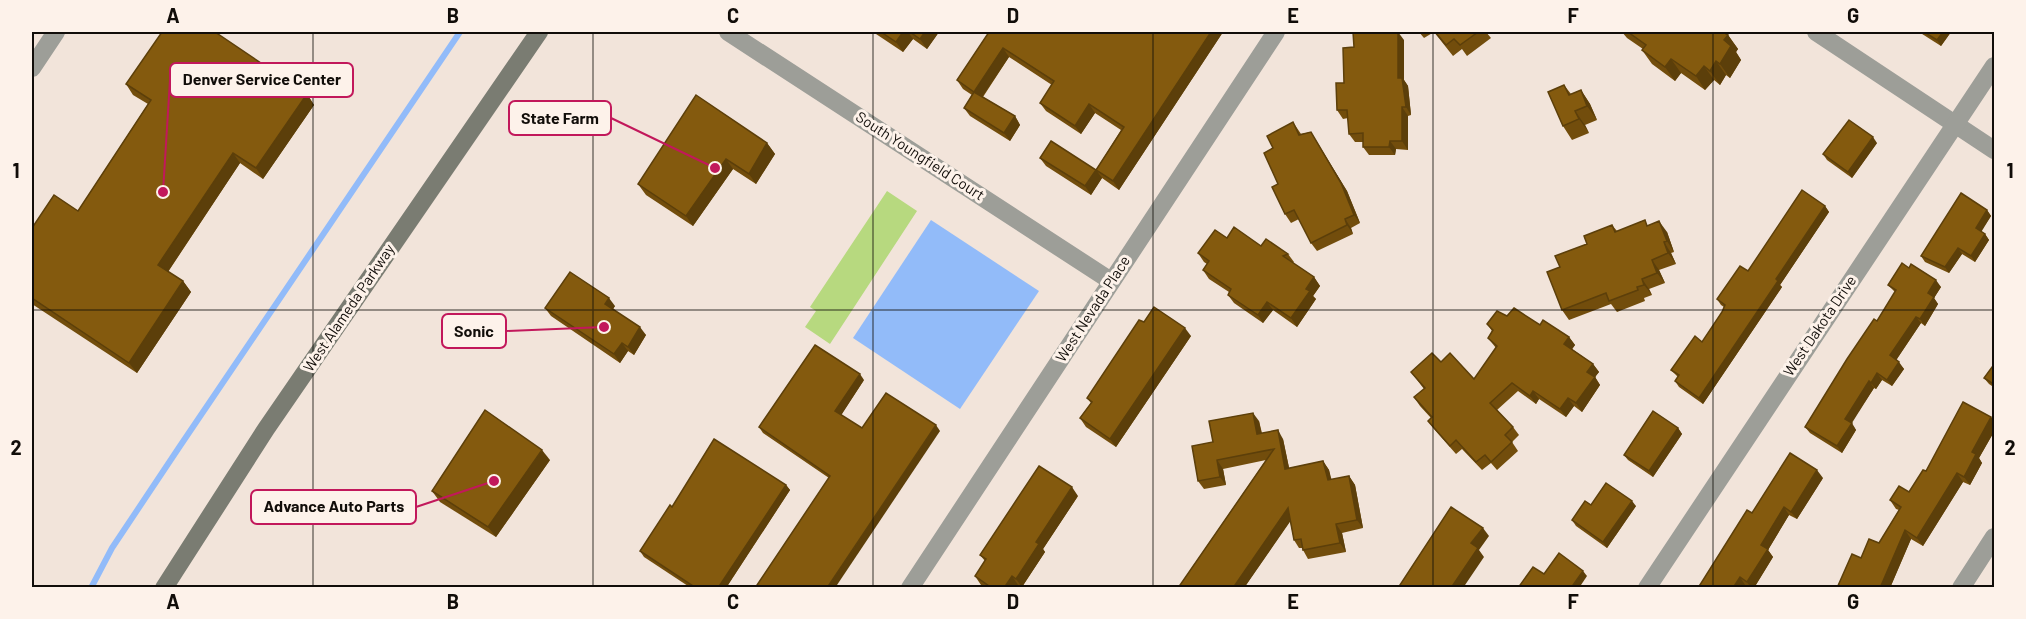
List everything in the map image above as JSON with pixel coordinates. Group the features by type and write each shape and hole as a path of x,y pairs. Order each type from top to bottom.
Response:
{"main road":[{"name":"West Alameda Parkway","path":"164,588 266,429 538,32"}],"street":[{"path":"32,68 56,32"},
{"name":"South Youngfield Court","path":"728,32 1111,281"},
{"name":"West Nevada Place","path":"910,588 1276,32"},
{"path":"1816,32 1995,150"},
{"name":"West Dakota Drive","path":"1647,588 1995,66"},
{"path":"1960,588 1995,537"}],"green space":[{"path":"887,191 917,211 830,344 805,327 816,311 810,307"}],"water":[{"path":"931,220 1039,291 960,409 853,338"}],"building":[{"path":"162,32 215,32 307,94 256,168 233,153 158,265 183,281 129,363 32,298 32,228 54,195 78,211 151,100 126,84"},
{"path":"881,32 903,32 896,42"},
{"path":"910,32 925,32 920,39"},
{"path":"989,32 1211,32 1113,181 1096,170 1124,127 1089,104 1075,126 1040,103 1054,81 1003,48 974,92 957,80"},
{"path":"1353,32 1398,32 1398,78 1402,78 1406,107 1402,107 1402,141 1390,141 1389,147 1363,147 1363,133 1349,134 1347,110 1337,110 1336,83 1344,83 1343,48 1354,47"},
{"path":"1435,32 1478,32 1460,45 1454,39 1446,45"},
{"path":"1628,32 1723,32 1728,35 1724,40 1731,46 1720,64 1716,61 1710,71 1704,66 1696,76 1671,59 1665,67 1642,50 1646,45"},
{"path":"1924,32 1943,32 1937,40"},
{"path":"1564,85 1569,95 1581,90 1587,106 1575,111 1579,119 1563,126 1548,92"},
{"path":"974,92 1015,116 1004,133 964,108"},
{"path":"696,95 767,143 749,174 726,159 686,216 638,184"},
{"path":"1849,120 1873,137 1848,172 1823,154"},
{"path":"1293,122 1299,135 1311,132 1341,183 1354,215 1345,219 1347,225 1311,243 1294,210 1285,214 1272,187 1278,184 1264,153 1273,148 1267,136"},
{"path":"1051,141 1096,170 1085,186 1040,158"},
{"path":"1802,190 1825,206 1776,279 1778,281 1699,398 1675,381 1679,375 1671,370 1695,336 1702,342 1725,305 1717,299 1740,266 1748,271"},
{"path":"1961,193 1987,210 1976,228 1985,234 1971,256 1958,248 1945,267 1921,256"},
{"path":"1645,220 1647,226 1659,221 1667,241 1664,242 1668,253 1652,260 1657,273 1642,279 1644,285 1637,287 1638,290 1609,301 1606,293 1562,310 1547,272 1560,267 1555,256 1587,244 1584,236 1612,225 1615,232"},
{"path":"1234,227 1261,246 1266,239 1288,254 1283,256 1314,277 1306,289 1310,291 1291,318 1267,302 1258,315 1228,295 1231,289 1203,270 1209,261 1198,253 1215,230 1227,238"},
{"path":"1902,263 1909,268 1911,264 1936,280 1928,293 1934,297 1920,319 1916,317 1890,355 1899,362 1887,380 1877,373 1871,383 1869,381 1845,419 1852,423 1837,446 1805,427 1847,359 1874,319 1877,321 1896,290 1888,285"},
{"path":"570,272 609,298 605,304 640,327 628,347 622,343 614,354 545,308"},
{"path":"1154,307 1185,328 1110,439 1080,418 1092,402 1087,398 1139,320 1144,322"},
{"path":"1514,308 1540,325 1543,320 1569,337 1564,344 1593,364 1587,372 1595,377 1576,403 1568,398 1560,409 1533,391 1530,396 1512,383 1490,403 1513,427 1505,435 1512,442 1491,462 1485,455 1476,462 1456,440 1450,446 1428,421 1432,417 1414,397 1425,388 1411,372 1432,353 1441,362 1450,353 1474,379 1497,346 1488,338 1493,330 1487,324 1497,311 1507,316"},
{"path":"815,345 860,374 835,411 862,428 886,393 936,425 827,588 755,588 830,476 759,427"},
{"path":"1995,363 1995,385 1984,378"},
{"path":"1963,402 1991,417 1972,452 1976,454 1964,477 1957,473 1917,538 1905,530 1880,588 1837,588 1852,554 1861,558 1869,539 1879,543 1901,507 1890,500 1899,486 1909,492 1923,470 1926,471"},
{"path":"485,410 542,450 488,527 432,491"},
{"path":"1653,411 1678,428 1649,471 1624,455"},
{"path":"1253,413 1257,434 1278,430 1285,469 1323,461 1328,480 1349,476 1357,520 1336,524 1340,543 1303,550 1301,539 1294,540 1288,508 1233,588 1178,588 1274,449 1217,460 1220,477 1198,481 1192,446 1213,442 1209,421"},
{"path":"714,439 786,485 718,588 696,588 640,551 670,505 672,507"},
{"path":"1790,453 1817,470 1791,512 1784,507 1761,545 1768,549 1747,582 1740,577 1733,588 1698,588 1747,510 1752,513"},
{"path":"1039,466 1072,487 1036,542 1039,544 1016,579 1012,576 1004,588 992,588 975,576 986,559 980,555"},
{"path":"1606,483 1632,501 1603,542 1572,520 1585,501 1591,505"},
{"path":"1451,507 1483,528 1471,543 1478,548 1451,588 1398,588"},
{"path":"1559,553 1583,571 1571,588 1518,588 1533,567 1544,574"}],"waterway":[{"path":"91,588 112,548 460,32"}],"place":[{"name":"State Farm","path":"715,168"},
{"name":"Denver Service Center","path":"163,192"},
{"name":"Sonic","path":"604,327"},
{"name":"Advance Auto Parts","path":"494,481"}]}
